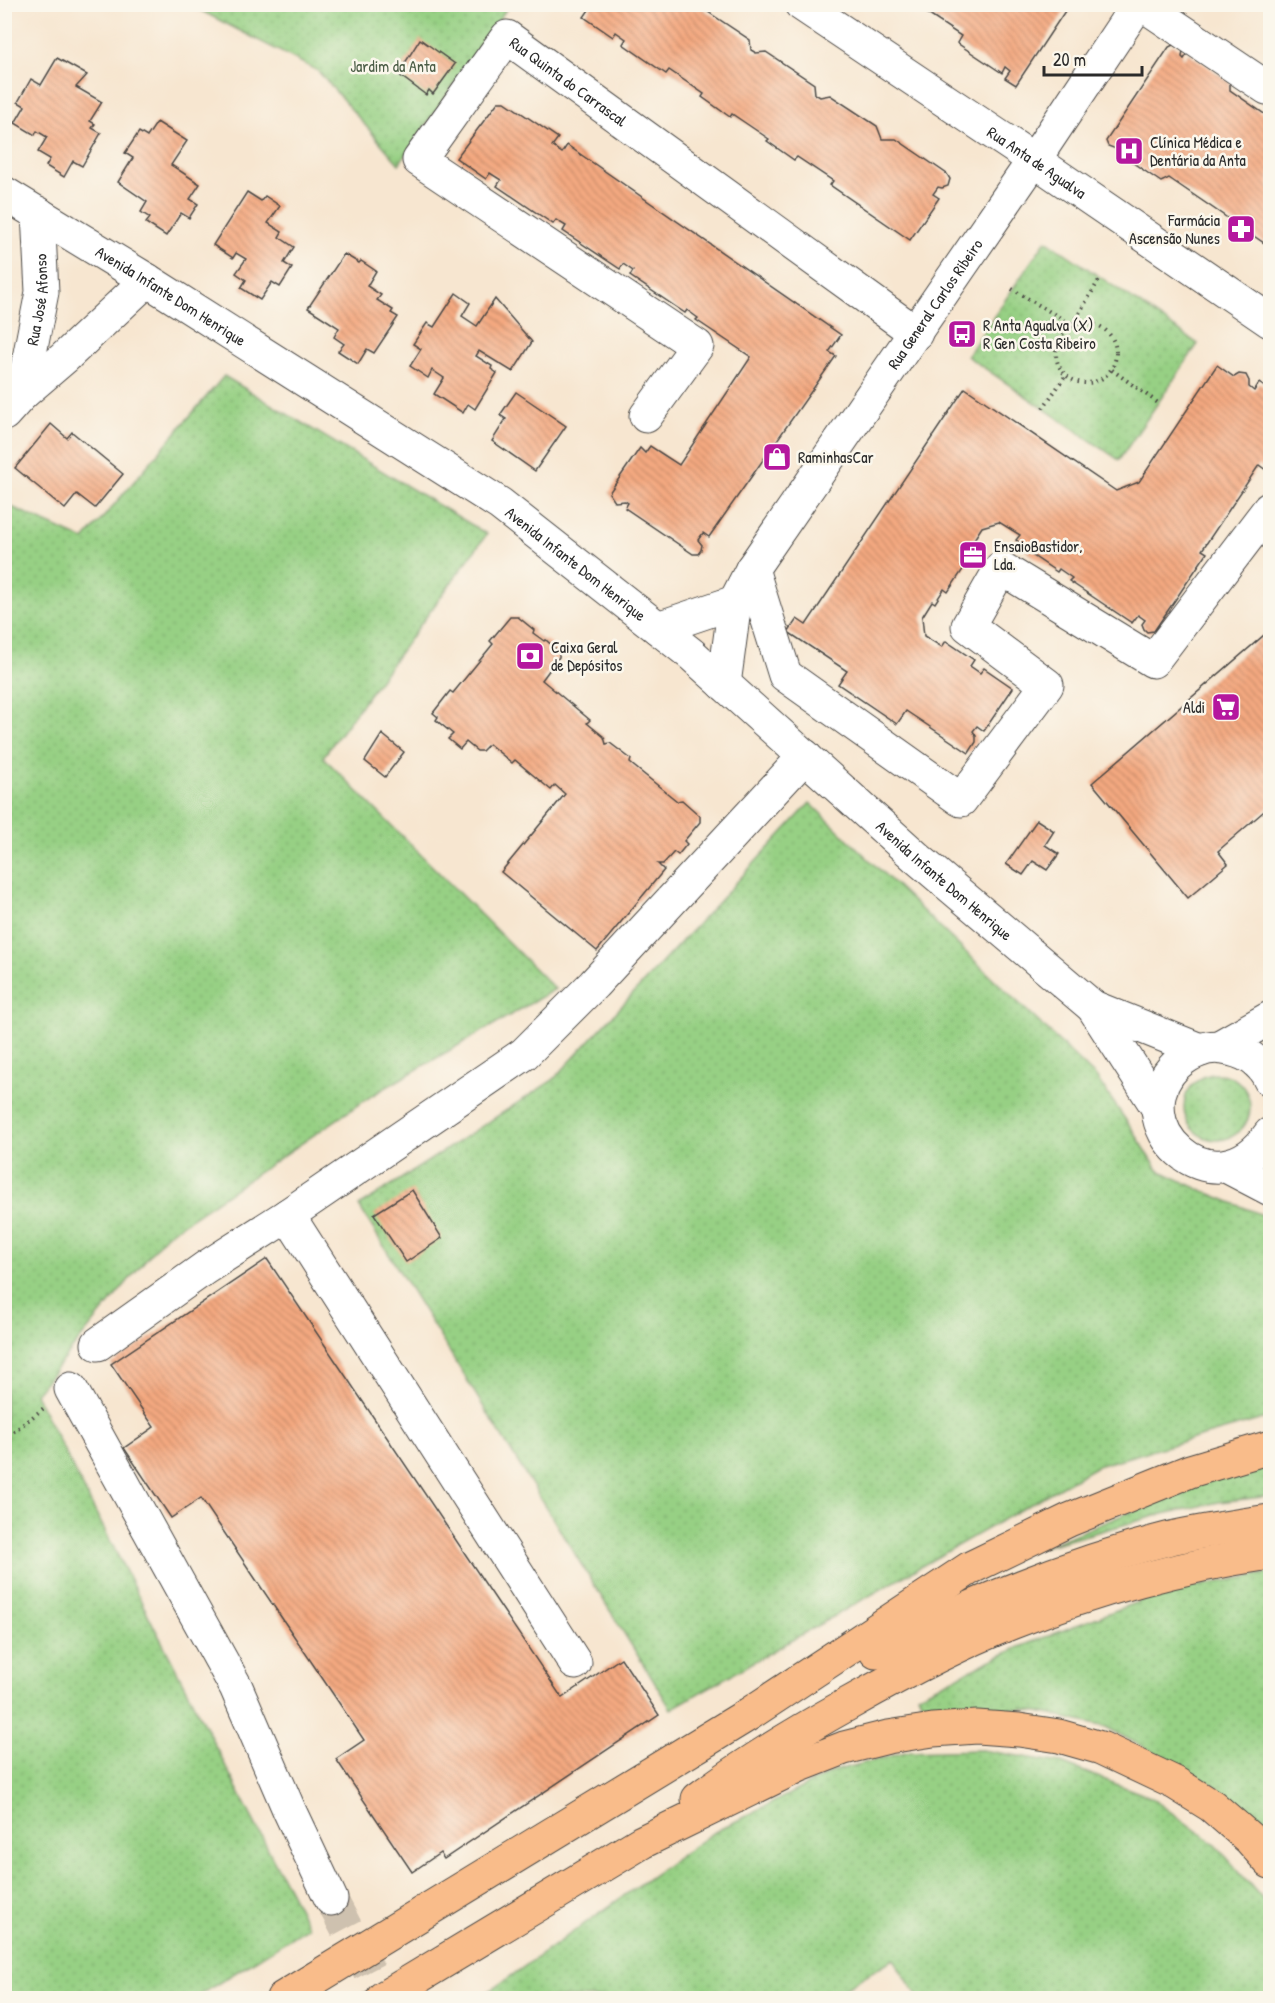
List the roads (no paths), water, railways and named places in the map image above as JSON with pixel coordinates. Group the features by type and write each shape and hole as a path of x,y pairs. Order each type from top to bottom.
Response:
{"highway":[{"path":"283,1998 749,1714 970,1568 1069,1520 1135,1493 1191,1471 1270,1447"},
{"path":"749,1714 946,1617 1005,1592 1063,1571 1168,1539 1270,1521"},
{"path":"642,1842 730,1775 807,1726 951,1650 1010,1623 1083,1597 1193,1567 1270,1553"},
{"path":"383,1998 642,1842 798,1766 844,1748 888,1737 933,1730 977,1727 1019,1730 1059,1736 1101,1748 1175,1783 1212,1806 1250,1839 1270,1862"}],"street":[{"name":"Rua Anta de Agualva","path":"801,4 1270,321"},
{"name":"Rua General Carlos Ribeiro","path":"724,684 735,602 752,569 1140,4"},
{"path":"1140,4 1269,87"},
{"name":"Rua Quinta do Carrascal","path":"646,416 697,346 419,160 507,38 916,333"},
{"name":"Avenida Infante Dom Henrique","path":"4,193 147,280 500,504 691,654 917,858 1094,1007 1158,1108 1162,1128 1172,1145 1187,1158 1206,1166 1226,1166"},
{"name":"Rua José Afonso","path":"13,404 42,292 38,213"},
{"path":"13,404 147,280"},
{"path":"752,569 784,675 961,800 1047,686 968,626 1001,568 1153,661 1270,510"},
{"path":"658,628 735,602"},
{"path":"98,1344 205,1268 288,1215 524,1053 594,984 805,756"},
{"name":"Avenida Infante Dom Henrique","path":"1094,1007 1209,1048 1237,1050 1254,1059 1268,1074 1270,1080"},
{"path":"1158,1108 1161,1089 1170,1071 1184,1058 1270,1018"},
{"path":"1226,1166 1245,1161 1261,1149 1270,1134"},
{"path":"1226,1166 1270,1189"},
{"path":"288,1215 575,1663"},
{"path":"71,1389 236,1687 290,1812 331,1899"}],"tunnel":[{"path":"331,1899 383,1998"}],"place":[{"name":"Clínica Médica e Dentária da Anta","path":"1129,151"},
{"name":"Farmácia Ascensão Nunes","path":"1241,229"},
{"name":"R Anta Agualva (X) R Gen Costa Ribeiro","path":"962,334"},
{"name":"RaminhasCar","path":"777,457"},
{"name":"EnsaioBastidor, Lda.","path":"973,555"},
{"name":"Caixa Geral de Depósitos","path":"530,656"},
{"name":"Aldi","path":"1226,707"}],"park label":[{"name":"Jardim da Anta","path":"393,66"}]}
